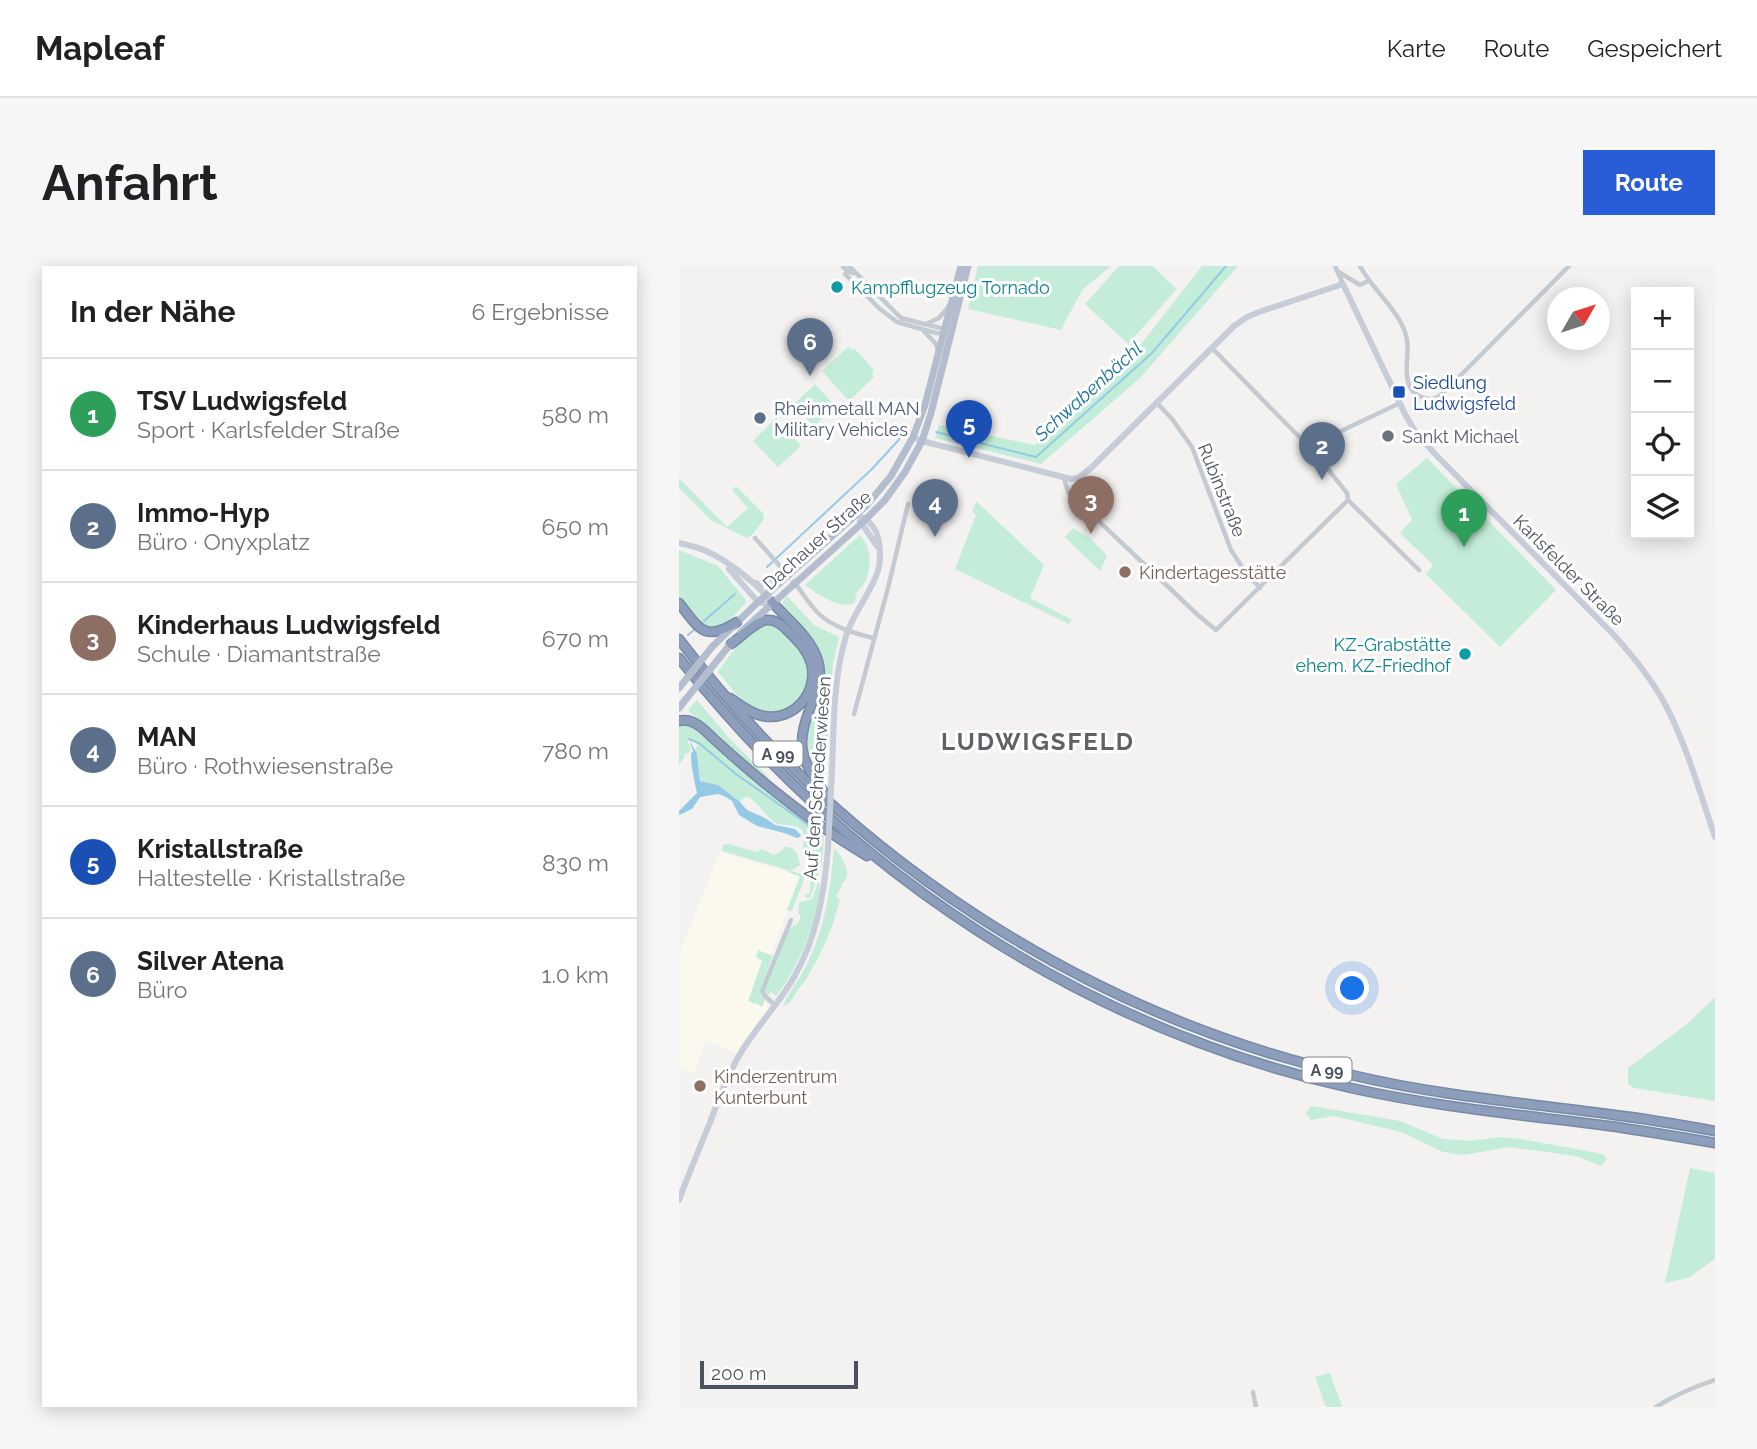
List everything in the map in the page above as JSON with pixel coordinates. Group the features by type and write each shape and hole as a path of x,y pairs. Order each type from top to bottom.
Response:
{"highway":[{"path":"679,603 701,629 708,632 721,631 737,622"},
{"path":"771,603 802,634 817,658 820,679 803,726 801,747 809,771 840,812"},
{"path":"721,691 752,712 770,717 795,709 804,701 811,686 812,670 807,653 778,622 766,620 757,623 731,644"},
{"name":"A 99","path":"679,639 721,691 791,766 840,812 900,862 1000,932 1110,991 1207,1032 1313,1066 1452,1094 1715,1131"},
{"name":"A 99","path":"679,659 731,721 792,784 841,830 895,873 1016,955 1159,1027 1268,1066 1349,1088 1400,1098 1715,1143"},
{"path":"679,721 698,724 746,767 840,841 895,873"}],"main road":[{"name":"Dachauer Straße","path":"679,708 739,634 864,522 894,489 922,441 931,413 951,303 961,266"},
{"name":"Dachauer Straße","path":"679,688 712,647 737,622 857,515 882,488 900,462 925,405 939,352 968,266"}],"street":[{"path":"1360,266 1407,335 1408,384 1417,395 1430,399 1450,386 1569,266"},
{"path":"846,267 901,318 924,327 939,352"},
{"path":"1336,269 1360,285 1368,281"},
{"name":"Karlsfelder Straße","path":"1336,269 1413,427 1435,454 1637,660 1676,726 1715,837"},
{"path":"845,274 891,319 946,333"},
{"path":"913,437 1074,479 1082,475 1234,326 1247,317 1343,284"},
{"path":"924,327 939,318 951,303"},
{"path":"1212,348 1315,453 1347,493 1348,500 1419,570"},
{"name":"Rubinstraße","path":"1157,403 1192,447 1231,550 1260,588"},
{"path":"1315,453 1339,432 1400,403"},
{"path":"1064,478 1068,492 1216,630 1348,500"},
{"path":"854,714 908,504"},
{"name":"Auf den Schrederwiesen","path":"679,1200 735,1062 794,977 818,919 828,849 838,675 848,630 880,561 880,551 864,522 857,515"},
{"path":"755,538 779,565"},
{"path":"679,542 721,559 766,595 771,603"},
{"path":"721,559 758,602 771,603"},
{"path":"750,581 763,584 781,582"},
{"path":"797,586 818,613 830,622 873,638"},
{"path":"775,1005 762,991 791,920"},
{"path":"1656,1407 1689,1389 1715,1380"},
{"path":"1253,1392 1256,1407"}],"shaded area":[{"path":"720,852 800,876 759,986 769,1007 736,1053 706,1041 694,1073 679,1068 679,954"}],"green space":[{"path":"978,266 1111,266 1082,290 1061,330 968,309"},
{"path":"1119,266 1152,266 1177,289 1128,344 1085,304"},
{"path":"1202,266 1238,266 1140,378 1041,464 935,438 939,425 1035,445 1138,348"},
{"path":"848,347 852,350 854,348 874,370 871,373 874,377 849,401 822,371"},
{"path":"815,384 835,406 814,426 793,405"},
{"path":"776,418 801,446 778,467 753,441"},
{"path":"1427,458 1556,590 1500,647 1426,574 1433,565 1400,533 1412,520 1396,484"},
{"path":"679,478 727,527 748,508 732,490 736,486 763,513 764,519 747,538 711,520 679,488"},
{"path":"976,501 1044,565 1030,598 1072,620 1069,624 955,569 976,515 972,512"},
{"path":"1073,528 1090,538 1107,556 1100,571 1065,537"},
{"path":"860,535 868,548 870,564 866,580 856,593 855,603 836,603 805,585"},
{"path":"679,550 718,566 745,599 746,603 722,627 709,628 703,624 679,597"},
{"path":"787,596 814,625 839,637 833,665 825,778 813,763 808,735 824,680 823,664 812,639 783,605"},
{"path":"768,624 783,631 798,647 807,664 809,676 808,688 800,701 787,709 772,713 751,707 718,672 746,638"},
{"path":"697,700 729,738 769,778 766,780 688,710"},
{"path":"679,724 696,727 775,797 822,832 822,864 810,898 805,895 810,893 812,860 809,854 803,851 804,836 801,829 773,821 748,797 740,802 718,785 700,781 695,749 698,745 691,740 687,740 691,749 679,765"},
{"path":"729,844 756,852 762,849 774,855 783,850 783,847 796,852 800,865 790,871 802,874 804,879 792,911 787,910 800,876 722,851 723,845"},
{"path":"834,848 842,858 847,872 836,896 840,900 837,911 825,944 809,974 792,999 783,1006 807,964 819,935 829,893"},
{"path":"818,882 816,912 800,956 777,995 771,992 768,995 765,987 789,929 797,924 801,917 798,905 812,899"},
{"path":"758,950 773,956 761,987 760,992 765,1000 762,1007 748,1001 762,961 756,957"},
{"path":"1715,997 1715,1101 1634,1088 1628,1084 1628,1068 1687,1024"},
{"path":"1311,1106 1400,1121 1443,1139 1521,1139 1603,1154 1607,1159 1601,1166 1576,1156 1510,1147 1463,1155 1443,1152 1401,1132 1334,1116 1311,1120 1306,1114"},
{"path":"1690,1168 1715,1173 1715,1259 1688,1278 1665,1283"},
{"path":"1330,1373 1342,1407 1326,1407 1315,1377"}],"water":[{"path":"689,739 697,754 700,781 718,785 747,810 775,825 795,829 800,837 757,826 739,815 732,801 718,794 700,797 692,809 679,815 679,811 697,793 691,754 693,751"}],"waterway":[{"name":"Schwabenbächl","path":"936,432 1036,457 1152,353 1226,266"},
{"name":"Schwabenbächl","path":"767,567 872,469 905,433"},
{"name":"Schwabenbächl","path":"704,621 735,594"},
{"name":"Schwabenbächl","path":"688,635 694,630"},
{"path":"689,739 699,743 736,774 811,827"}],"tunnel":[{"path":"779,565 794,583"}],"place":[{"name":"Kampfflugzeug Tornado","path":"837,287"},
{"name":"Silver Atena","path":"810,376"},
{"name":"Siedlung Ludwigsfeld","path":"1399,392"},
{"name":"Rheinmetall MAN Military Vehicles","path":"760,418"},
{"name":"Sankt Michael","path":"1388,436"},
{"name":"Kristallstraße","path":"969,458"},
{"name":"Immo-Hyp","path":"1322,480"},
{"name":"Kinderhaus Ludwigsfeld","path":"1091,534"},
{"name":"MAN","path":"935,537"},
{"name":"TSV Ludwigsfeld","path":"1464,547"},
{"name":"Kindertagesstätte","path":"1125,572"},
{"name":"KZ-Grabstätte ehem. KZ-Friedhof","path":"1465,654"},
{"name":"Kinderzentrum Kunterbunt","path":"700,1086"}],"district":[{"name":"LUDWIGSFELD","path":"1038,741"}]}
